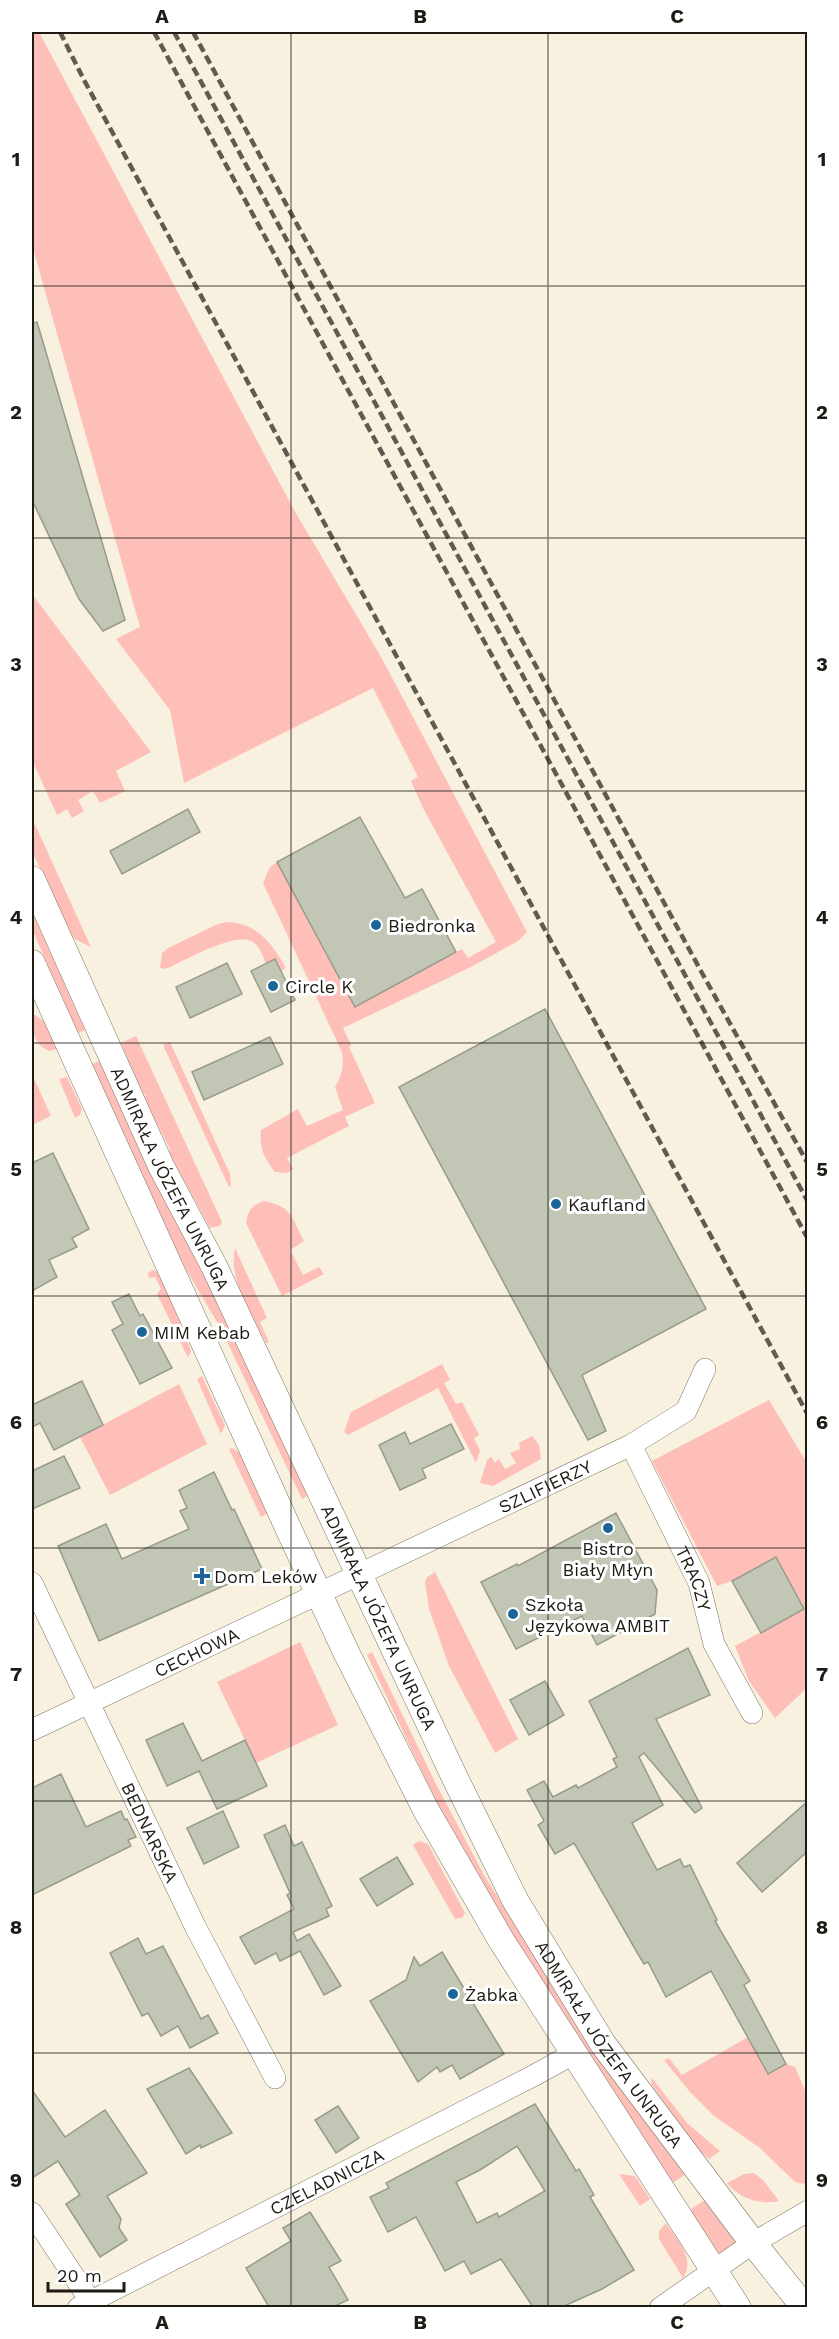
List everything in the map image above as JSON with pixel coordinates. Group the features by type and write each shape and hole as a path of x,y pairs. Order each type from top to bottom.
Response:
{"street":[{"name":"ADMIRAŁA JÓZEFA UNRUGA","path":"32,879 161,1166 214,1266 454,1776 515,1900 603,2044 753,2243 805,2307"},
{"name":"ADMIRAŁA JÓZEFA UNRUGA","path":"32,963 37,991 319,1595 372,1706 426,1810 501,1940 738,2307"},
{"name":"SZLIFIERZY","path":"360,1575 631,1446 686,1411 705,1369"},
{"name":"TRACZY","path":"631,1446 699,1582 714,1644 752,1713"},
{"name":"CECHOWA","path":"32,1730 360,1575"},
{"name":"BEDNARSKA","path":"32,1583 195,1926 275,2078"},
{"name":"CZELADNICZA","path":"88,2305 573,2054"},
{"path":"660,2307 753,2243 807,2211"},
{"path":"32,2213 88,2305"}],"shaded area":[{"path":"32,32 39,32 294,510 380,655 527,932 518,941 471,967 343,1028 351,1045 349,1047 375,1103 345,1117 349,1126 287,1158 293,1169 287,1173 275,1172 268,1162 262,1148 261,1130 298,1109 307,1126 343,1110 335,1087 342,1070 343,1057 263,883 270,867 277,862 355,1006 462,949 468,958 496,942 423,808 411,781 418,777 373,688 184,783 170,710 116,639 140,627 32,245"},
{"path":"32,594 151,752 116,771 125,791 100,803 93,791 78,800 84,811 72,818 67,809 57,815 32,760"},
{"path":"32,818 91,947 75,939 69,931 32,851"},
{"path":"32,912 85,1030 78,1033 32,929"},
{"path":"227,922 247,926 263,936 286,968 281,971 275,960 266,964 256,945 251,941 243,940 221,944 168,968 160,967 162,953 168,948"},
{"path":"32,1013 45,1022 57,1049 50,1051 44,1049 37,1041 32,1025"},
{"path":"136,1036 222,1222 220,1226 210,1228 169,1153 170,1149 144,1099 146,1095 142,1093 121,1043"},
{"path":"170,1042 230,1174 231,1187 228,1185 163,1045"},
{"path":"99,1061 168,1207 204,1273 310,1494 302,1499 220,1327 181,1261 90,1065"},
{"path":"32,1074 51,1116 32,1125"},
{"path":"67,1077 82,1109 80,1115 75,1118 59,1079"},
{"path":"264,1201 280,1206 290,1214 304,1241 290,1250 303,1275 319,1267 324,1274 282,1296 246,1223 251,1209"},
{"path":"235,1248 267,1318 260,1322 269,1342 266,1343 238,1285 235,1273"},
{"path":"153,1270 162,1274 191,1351 188,1358 157,1294 161,1289 155,1277 149,1278 148,1273"},
{"path":"442,1364 450,1380 444,1383 456,1404 462,1402 479,1435 474,1438 480,1451 476,1463 438,1388 348,1435 344,1432 351,1412"},
{"path":"202,1376 225,1425 221,1434 197,1379"},
{"path":"179,1384 207,1444 110,1495 80,1437"},
{"path":"769,1400 807,1463 807,1688 775,1718 749,1681 735,1646 804,1609 775,1557 732,1581 717,1586 652,1461"},
{"path":"532,1436 539,1445 541,1459 493,1486 480,1483 487,1460 491,1457 495,1463 499,1459 505,1469 516,1463 510,1453 520,1449 519,1443"},
{"path":"232,1448 240,1453 269,1513 261,1517 229,1449"},
{"path":"435,1572 518,1739 495,1753 449,1666 429,1609 425,1582 427,1577"},
{"path":"300,1642 338,1725 256,1763 217,1682"},
{"path":"372,1652 436,1784 484,1875 596,2054 685,2175 672,2183 573,2035 480,1883 435,1799 367,1655"},
{"path":"419,1841 428,1844 465,1913 462,1918 455,1919 413,1845"},
{"path":"748,2037 767,2074 786,2064 795,2067 807,2095 807,2187 805,2184 795,2182 760,2148 714,2116 690,2092 664,2060 669,2058 682,2075"},
{"path":"652,2078 687,2123 720,2151 709,2159 699,2150 651,2084"},
{"path":"754,2173 763,2180 779,2201 750,2200 732,2189 727,2183 744,2174"},
{"path":"619,2174 635,2176 650,2199 640,2206"},
{"path":"705,2200 733,2236 737,2247 733,2253 716,2255 688,2211"},
{"path":"666,2223 684,2250 687,2264 683,2278 659,2239 659,2231"}],"building":[{"path":"37,322 125,620 103,631 79,599 32,500 32,323"},
{"path":"188,809 200,832 122,874 110,851"},
{"name":"Biedronka","path":"360,817 405,898 422,889 456,952 355,1007 277,862"},
{"name":"Circle K","path":"275,959 295,1000 271,1012 251,971"},
{"name":"Circle K","path":"227,963 242,994 190,1018 176,987"},
{"path":"545,1009 706,1309 582,1375 606,1431 588,1440 399,1087"},
{"path":"270,1037 283,1064 204,1100 192,1072"},
{"path":"53,1153 89,1229 72,1238 77,1247 49,1260 57,1277 32,1291 32,1163"},
{"path":"129,1294 140,1316 143,1314 172,1368 140,1384 112,1330 123,1324 112,1302"},
{"path":"82,1381 103,1425 54,1450 40,1423 32,1427 32,1405"},
{"path":"451,1424 464,1449 422,1469 426,1478 400,1490 379,1445 405,1432 410,1444"},
{"path":"64,1456 80,1488 32,1509 32,1471"},
{"path":"214,1472 262,1569 99,1641 58,1546 106,1524 122,1559 189,1529 180,1511 187,1508 179,1490"},
{"path":"616,1513 657,1590 655,1614 597,1645 582,1616 516,1649 481,1582 517,1564 518,1566"},
{"path":"776,1557 804,1609 761,1633 732,1581"},
{"path":"688,1648 710,1695 656,1719 702,1808 695,1813 644,1753 639,1757 663,1805 632,1823 657,1870 680,1859 684,1867 690,1865 717,1920 715,1921 750,1981 744,1985 786,2064 768,2074 711,1971 666,1997 648,1962 644,1964 574,1843 555,1854 538,1825 544,1821 527,1790 544,1781 553,1797 576,1785 578,1788 617,1767 613,1759 617,1757 589,1701"},
{"path":"545,1681 564,1715 529,1735 510,1700"},
{"path":"183,1723 202,1761 245,1740 267,1786 217,1809 199,1771 167,1786 146,1740"},
{"path":"61,1774 86,1827 121,1811 136,1837 128,1840 131,1846 32,1895 32,1788"},
{"path":"807,1802 807,1852 762,1892 737,1863"},
{"path":"223,1811 239,1847 204,1864 187,1828"},
{"path":"285,1825 294,1846 302,1842 332,1906 326,1909 329,1916 293,1932 297,1941 309,1934 341,1986 324,1995 300,1951 280,1961 276,1953 255,1964 240,1937 294,1909 287,1895 290,1893 264,1835"},
{"path":"397,1857 413,1884 377,1906 360,1879"},
{"path":"138,1938 146,1954 163,1946 201,2019 208,2015 218,2033 190,2048 178,2026 161,2036 148,2013 142,2016 110,1953"},
{"path":"442,1952 504,2054 460,2079 452,2065 440,2072 437,2067 418,2082 370,2001 406,1980 414,1957 420,1966"},
{"path":"189,2068 232,2133 201,2148 200,2145 186,2154 147,2089"},
{"path":"32,2090 65,2137 105,2110 147,2173 107,2196 121,2219 119,2228 127,2240 100,2257 66,2204 80,2195 58,2161 32,2178"},
{"path":"535,2104 576,2171 579,2169 594,2195 590,2197 634,2270 602,2289 562,2307 533,2307 501,2259 471,2274 464,2261 445,2271 416,2217 388,2232 370,2197 389,2188 386,2183","holes":["517,2146 545,2191 499,2217 497,2213 477,2223 456,2182 480,2170"]},
{"path":"338,2106 359,2138 336,2153 315,2120"},
{"path":"310,2212 341,2261 329,2267 348,2300 333,2307 269,2307 246,2268 291,2241 283,2228"}],"railway":[{"path":"60,32 808,1415"},
{"path":"154,32 808,1239"},
{"path":"174,32 808,1202"},
{"path":"193,32 702,973 808,1164"}],"place":[{"name":"Biedronka","path":"376,925"},
{"name":"Circle K","path":"273,986"},
{"name":"Kaufland","path":"556,1204"},
{"name":"MIM Kebab","path":"142,1332"},
{"name":"Bistro Biały Młyn","path":"608,1528"},
{"name":"Dom Leków","path":"202,1576"},
{"name":"Szkoła Językowa AMBIT","path":"513,1614"},
{"name":"Żabka","path":"453,1994"}]}
